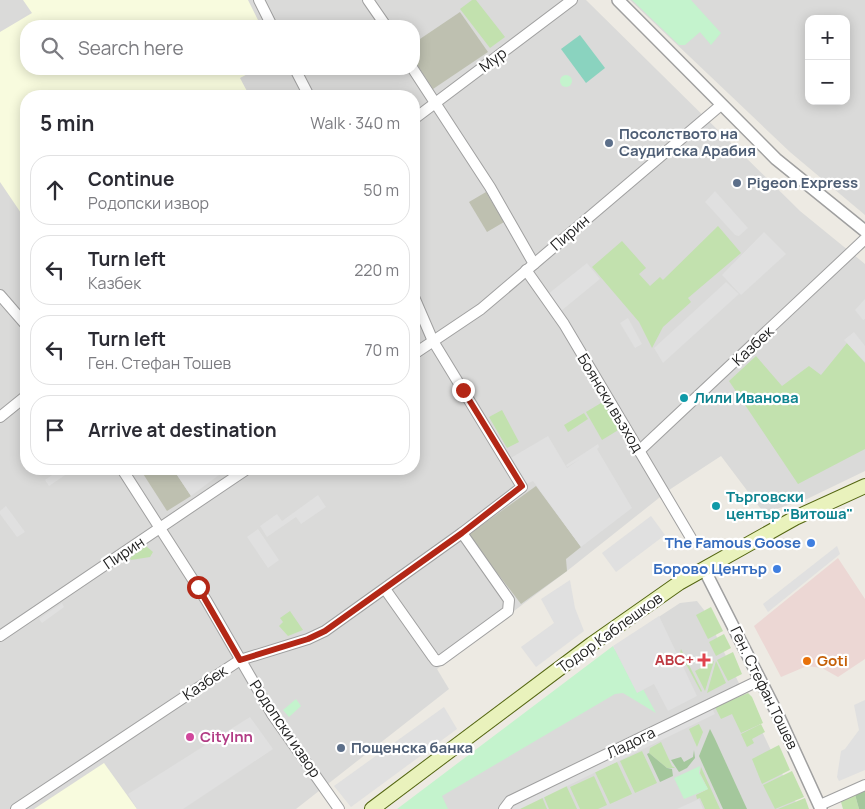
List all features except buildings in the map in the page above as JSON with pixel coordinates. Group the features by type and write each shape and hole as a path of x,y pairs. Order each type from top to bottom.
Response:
{"main road":[{"name":"Тодор Каблешков","path":"372,809 650,602 704,568 795,518 865,486"}],"street":[{"path":"259,0 269,20"},
{"path":"368,0 382,20"},
{"name":"Мур","path":"420,114 572,0"},
{"path":"618,0 776,159 865,231"},
{"path":"298,75 306,90"},
{"name":"Боянски възход","path":"417,75 490,187 530,267 691,538"},
{"name":"Пирин","path":"420,350 481,310 721,105"},
{"name":"Казбек","path":"639,451 865,239"},
{"path":"0,294 20,318"},
{"path":"420,311 433,341"},
{"name":"Казбек","path":"16,809 240,660 316,636 462,533 522,486 433,341"},
{"path":"0,417 20,401"},
{"name":"Родопски извор","path":"126,475 206,600 273,715 339,809"},
{"name":"Пирин","path":"0,636 238,475"},
{"path":"385,589 436,661 442,660 508,611 510,605 509,600 462,533"},
{"name":"Ген. Стефан Тошев","path":"704,568 820,807"},
{"name":"Ладога","path":"504,809 510,801 760,680"},
{"path":"820,807 865,785"}],"shaded area":[{"path":"0,0 586,0 800,211 865,264 865,471 807,499 764,513 721,456 669,490 567,571 437,669 449,689 296,809 0,809"},
{"path":"23,0 248,0 258,20 20,20 32,13"},
{"path":"630,0 865,0 865,215 790,152"},
{"path":"460,12 488,52 433,89 420,69 420,39"},
{"path":"20,20 20,75 246,75 240,78 246,90 20,90 20,212 0,182 0,32"},
{"path":"715,191 748,228 739,236 735,235 705,202"},
{"path":"486,192 504,222 487,232 469,202"},
{"path":"764,232 786,254 741,295 722,275"},
{"path":"587,263 600,279 561,311 548,294"},
{"path":"726,282 739,294 663,363 654,348"},
{"path":"865,299 865,319 863,320 855,310"},
{"path":"628,318 642,344 635,348 620,323"},
{"path":"854,332 865,346 865,362 844,340"},
{"path":"548,436 567,468 580,459 567,467 566,465 598,444 599,447 597,449 632,508 581,547 533,481 525,485 509,459"},
{"path":"52,475 65,475 49,486 45,480"},
{"path":"144,475 177,475 191,496 167,511"},
{"path":"177,475 219,475 191,496"},
{"path":"536,486 581,547 566,559 567,571 521,604 468,535"},
{"path":"318,495 326,507 301,524 296,517 267,537 260,526 277,514 282,521"},
{"path":"6,506 25,532 17,537 0,514 0,511"},
{"path":"651,516 665,535 616,572 602,553"},
{"path":"258,529 279,560 268,568 247,537"},
{"path":"837,546 840,554 768,612 763,604"},
{"path":"838,558 865,599 865,659 838,677 822,668 807,666 781,677 754,626"},
{"path":"570,580 575,608 584,631 536,667 521,647 554,623 541,599"},
{"path":"697,601 704,610 799,809 403,809 651,622 680,603"},
{"path":"62,603 64,607 42,623 39,619"},
{"path":"659,616 697,696 668,711 654,684 637,693 613,646"},
{"path":"865,700 865,770 839,781 837,777 841,751 845,749 859,730 854,705"},
{"path":"711,706 715,714 520,809 508,809 514,802"},
{"path":"444,707 457,729 351,807 334,786"},
{"path":"250,717 273,749 183,809 137,809 128,794"},
{"path":"104,763 137,809 34,809"},
{"path":"699,799 703,809 677,809"}],"green space":[{"path":"472,0 476,0 505,37 490,48 460,9"},
{"path":"632,0 691,0 721,33 711,45 700,32 685,45 679,45"},
{"path":"580,35 605,68 586,83 561,49"},
{"path":"568,75 571,76 571,86 564,87 561,86 560,79 561,76"},
{"path":"718,226 741,253 688,298 691,302 663,327 652,348 639,322 592,267 622,241 646,268 639,274 650,286 660,277 663,280"},
{"path":"847,343 865,363 865,449 798,484 729,381 756,356 782,386 809,366 821,375"},
{"path":"601,403 605,404 620,429 602,440 586,412"},
{"path":"502,410 519,442 507,448 489,417"},
{"path":"584,413 588,419 568,432 564,425"},
{"path":"146,546 153,552 150,557 131,560 130,558"},
{"path":"711,607 723,631 708,639 696,615"},
{"path":"290,611 303,630 288,636 279,626 283,622 280,618"},
{"path":"724,634 731,648 716,656 709,642"},
{"path":"613,646 637,692 643,689 656,713 623,693 615,694 442,796 448,809 397,809"},
{"path":"681,649 702,691 701,692 680,653"},
{"path":"733,652 742,674 728,681 717,660"},
{"path":"714,661 705,691 695,671"},
{"path":"716,661 726,683 707,693"},
{"path":"748,693 752,697 763,723 741,733 732,714 721,719 715,707"},
{"path":"296,699 301,706 289,717 283,710"},
{"path":"699,724 703,732 697,747 689,729"},
{"path":"761,724 765,732 752,739 754,743 747,747 741,734"},
{"path":"710,729 747,809 723,809 699,756"},
{"path":"661,742 672,766 675,768 667,768 649,753 650,748"},
{"path":"779,745 790,770 762,784 752,759"},
{"path":"694,750 695,758 687,768 679,772 671,760 681,757 684,762 693,757"},
{"path":"642,751 657,783 635,793 620,761"},
{"path":"649,753 667,768 672,769 673,776 660,782 647,754"},
{"path":"617,762 632,794 610,804 595,772"},
{"path":"700,766 699,773 708,789 684,799 674,778"},
{"path":"701,767 720,809 705,809 700,798 697,799 696,795 708,789 700,773"},
{"path":"792,771 804,797 775,809 763,785"},
{"path":"594,776 607,805 598,809 580,809 570,787"},
{"path":"566,785 577,809 549,809 544,797"},
{"path":"865,787 865,809 859,809 854,791"},
{"path":"854,791 859,809 843,809 841,802"},
{"path":"542,797 547,809 520,809 521,808"},
{"path":"805,798 809,809 778,809"}],"place":[{"name":"Посолството на Саудитска Арабия","path":"609,143"},
{"name":"Pigeon Express","path":"737,183"},
{"name":"Лили Иванова","path":"684,398"},
{"name":"Търговски център \"Витоша\"","path":"716,506"},
{"name":"The Famous Goose","path":"811,543"},
{"name":"Борово Център","path":"777,569"},
{"name":"ABC+","path":"704,660"},
{"name":"Goti","path":"807,661"},
{"name":"CityInn","path":"190,737"},
{"name":"Пощенска банка","path":"341,748"}],"route":[{"path":"198,587 240,660 321,634 462,533 522,486 463,390"}]}
